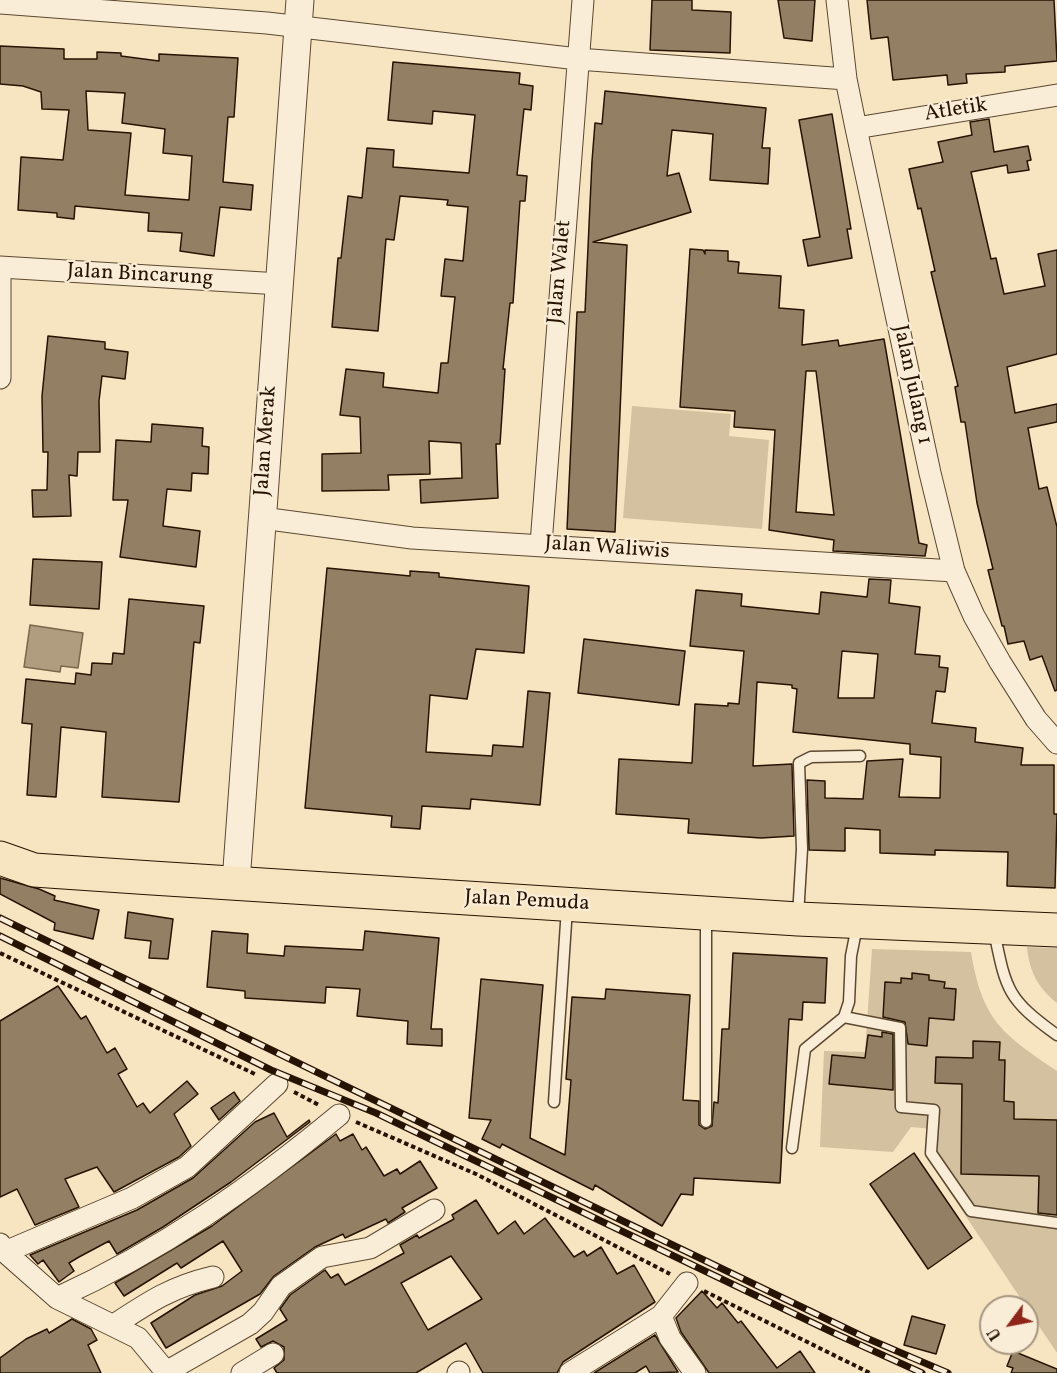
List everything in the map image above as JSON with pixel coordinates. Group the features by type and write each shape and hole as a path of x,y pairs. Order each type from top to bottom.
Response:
{"main road":[{"name":"Jalan Pemuda","path":"0,858 34,870 798,919 1057,930"}],"street":[{"name":"Jalan Merak","path":"236,882 300,0"},
{"name":"Jalan Walet","path":"541,544 583,0"},
{"name":"Jalan Julang 1","path":"837,0 846,79 856,128 954,571 974,616 1000,662 1036,719 1057,743"},
{"path":"0,3 50,3 298,27 578,59 846,79"},
{"name":"Atletik","path":"856,128 1057,95"},
{"path":"0,269 0,378"},
{"name":"Jalan Bincarung","path":"0,269 280,284"},
{"name":"Jalan Waliwis","path":"262,518 412,538 541,544 954,571"},
{"path":"277,1084 187,1167 132,1198 2,1248 57,1298 138,1338 167,1372 250,1324 263,1312 281,1286 322,1257 369,1248 434,1210"},
{"path":"57,1298 109,1275 196,1223 270,1172 339,1115"},
{"path":"114,1325 175,1287 213,1277"},
{"path":"570,1373 661,1316 687,1283"},
{"path":"661,1316 670,1338 694,1373"},
{"path":"242,1373 273,1354"}],"lane":[{"path":"798,919 802,849 799,763 811,757 860,756"},
{"path":"554,1102 568,934 567,905"},
{"path":"706,913 706,1122"},
{"path":"792,1148 805,1048 844,1017 849,1002 851,956 858,922"},
{"path":"993,928 1003,976 1014,997 1025,1012 1057,1035"},
{"path":"844,1017 900,1028 901,1107 934,1110 931,1153 971,1211 1057,1223"}],"path":[{"path":"0,953 339,1115 476,1174 687,1283 870,1373"}],"shaded area":[{"path":"632,406 731,414 729,436 769,440 762,529 623,518"},
{"path":"30,625 83,633 78,668 61,666 60,672 24,667"},
{"path":"1027,947 1057,948 1057,1003 1036,978 1030,964"},
{"path":"872,949 971,952 981,994 998,1023 1022,1046 1057,1071 1057,1353 1039,1326 1039,1295 1018,1295 929,1161 933,1129 911,1127 893,1152 820,1147 824,1051 865,1052"}],"building":[{"path":"652,0 692,0 692,10 731,12 730,53 650,50"},
{"path":"778,0 815,0 812,41 784,38"},
{"path":"867,0 1054,0 1057,61 1005,66 1005,72 966,74 967,83 948,85 947,75 893,80 888,37 871,39"},
{"path":"0,46 64,49 64,59 97,59 97,52 121,53 121,56 159,61 159,54 238,58 234,117 228,117 223,182 253,185 251,210 220,207 214,256 180,251 182,233 148,231 149,213 75,206 74,219 57,217 57,213 18,210 21,157 63,160 69,110 42,109 41,92 23,86 0,84","holes":["86,91 125,93 122,123 165,129 163,153 192,156 189,200 125,195 131,133 88,130"]},
{"path":"393,62 520,73 519,84 533,86 531,110 524,109 517,175 527,176 525,201 520,201 513,303 510,303 503,369 505,369 500,444 496,444 498,498 421,503 420,480 462,478 461,443 429,441 430,474 388,475 389,490 322,491 322,454 361,453 360,417 340,415 346,369 384,373 383,387 438,393 441,363 448,363 455,297 441,296 445,259 463,261 468,207 447,205 448,200 400,196 394,240 386,239 378,331 332,327 338,258 341,258 348,196 362,198 367,148 394,150 393,167 469,173 475,115 433,111 432,124 388,120"},
{"path":"605,91 766,108 762,148 770,148 768,184 710,180 713,134 672,130 667,176 679,173 691,212 593,242 627,245 615,532 567,529 577,312 585,312 595,123 602,124"},
{"path":"832,114 851,229 847,229 852,258 808,266 803,240 820,237 799,120"},
{"path":"989,119 994,152 1028,146 1031,160 1027,161 1029,170 1008,173 1007,165 971,172 991,259 996,258 1004,294 1045,286 1038,254 1057,250 1057,354 1007,367 1015,413 1057,404 1057,422 1028,428 1039,489 1047,487 1057,527 1057,690 1055,691 1042,656 1030,660 1024,641 1008,644 1004,626 1002,626 988,570 993,569 977,503 965,422 961,422 955,387 958,386 931,272 935,271 921,208 918,209 909,169 943,162 938,142 972,135 970,122"},
{"path":"690,249 703,250 705,254 705,250 728,251 728,261 739,262 738,273 781,276 779,308 804,310 802,345 838,340 839,346 884,339 919,543 927,545 925,556 833,551 834,540 769,530 775,430 734,427 735,411 680,407","holes":["806,371 816,371 834,515 796,512"]},
{"path":"48,336 105,342 105,349 128,352 125,379 102,376 99,401 100,452 78,452 77,476 69,475 71,516 33,517 32,490 47,490 48,452 43,452 42,396"},
{"path":"152,424 203,428 202,446 209,447 208,474 192,473 191,491 167,489 163,526 200,531 196,567 120,557 128,500 113,500 116,440 151,442"},
{"path":"33,559 102,562 99,609 30,605"},
{"path":"327,568 410,576 410,571 439,573 439,577 529,586 524,653 476,649 467,699 430,695 426,752 492,756 493,745 523,747 528,691 550,693 540,805 471,799 470,809 422,806 420,829 391,827 392,816 305,808"},
{"path":"869,579 891,580 889,603 920,607 915,654 940,656 939,667 948,668 945,692 936,691 932,723 976,728 975,742 1023,748 1021,765 1054,765 1054,814 1057,814 1055,888 1007,886 1008,852 935,850 935,855 880,853 880,830 845,828 845,851 809,850 807,780 825,781 825,798 863,799 867,761 903,759 899,797 940,798 941,757 910,754 910,744 793,732 797,689 792,688 792,685 757,682 753,766 792,764 794,836 761,838 688,833 689,819 616,814 619,759 692,763 695,704 728,706 728,703 739,704 744,651 690,646 696,590 742,594 741,606 819,614 821,592 867,597","holes":["842,651 878,654 874,698 838,698"]},
{"path":"129,599 204,606 200,643 194,642 179,802 102,797 106,732 61,727 56,797 27,795 32,724 22,723 26,679 75,684 76,673 91,675 92,663 112,664 113,653 124,654"},
{"path":"584,639 685,651 679,705 578,693"},
{"path":"0,878 39,889 55,896 54,900 99,910 93,939 54,930 55,923 0,894"},
{"path":"128,912 173,919 168,959 149,958 151,941 125,938"},
{"path":"212,931 248,934 247,953 284,956 285,946 363,950 365,931 439,938 431,1029 442,1029 442,1046 407,1044 408,1021 357,1016 360,989 326,987 325,1003 245,998 245,991 207,987"},
{"path":"733,953 827,958 825,1003 803,1002 802,1020 789,1019 780,1183 694,1178 693,1195 681,1194 662,1226 595,1185 593,1190 502,1144 500,1148 482,1139 491,1120 469,1118 481,979 543,985 530,1138 565,1155 571,1080 566,1079 572,997 605,999 606,989 690,995 683,1100 699,1101 699,1125 705,1129 712,1126 714,1102 718,1103 722,1029 729,1029"},
{"path":"912,973 929,975 929,980 945,982 944,988 956,989 954,1020 929,1018 927,1046 908,1044 905,1022 883,1017 885,982 901,983 901,978 912,979"},
{"path":"58,986 81,1019 86,1016 107,1053 115,1048 127,1069 118,1074 137,1107 143,1103 150,1113 187,1081 198,1094 174,1114 191,1146 179,1157 114,1192 97,1167 65,1179 79,1207 35,1225 17,1189 0,1197 0,1021"},
{"path":"882,1032 893,1034 893,1090 829,1084 832,1055 865,1058 868,1035 882,1037"},
{"path":"973,1041 1000,1042 999,1060 1005,1060 1004,1101 1014,1102 1014,1119 1057,1120 1057,1215 1038,1213 1039,1176 961,1174 962,1084 935,1083 936,1057 973,1058"},
{"path":"234,1092 240,1101 219,1120 211,1108"},
{"path":"274,1113 287,1137 309,1120 310,1122 231,1182 117,1254 109,1241 69,1263 74,1271 59,1282 43,1260 38,1264 30,1255 137,1210 193,1178 255,1122"},
{"path":"336,1134 340,1141 353,1134 362,1150 366,1147 384,1176 397,1169 400,1174 420,1161 437,1188 402,1208 405,1212 388,1223 386,1219 345,1238 343,1234 315,1247 274,1276 260,1294 166,1348 151,1323 195,1295 222,1286 242,1271 223,1241 181,1268 177,1263 124,1296 115,1283 212,1226"},
{"path":"914,1153 972,1238 928,1269 870,1184"},
{"path":"476,1200 498,1234 515,1221 524,1234 545,1218 574,1257 584,1251 587,1256 601,1247 617,1274 634,1265 655,1302 563,1362 557,1373 483,1373 466,1343 416,1373 277,1373 274,1368 284,1360 284,1347 273,1341 261,1347 256,1339 287,1320 280,1309 290,1295 325,1270 331,1278 338,1274 345,1285 404,1253 400,1245 417,1235 419,1238 454,1219 452,1215","holes":["451,1256 482,1299 428,1330 401,1283"]},
{"path":"702,1291 717,1308 722,1303 738,1323 741,1321 777,1368 800,1351 815,1373 709,1373 681,1332 676,1318"},
{"path":"912,1316 945,1325 936,1354 904,1345"},
{"path":"72,1319 91,1329 97,1340 88,1345 101,1373 0,1373 0,1358 26,1339 47,1329 49,1333"},
{"path":"655,1335 678,1372 650,1373 646,1366 635,1373 594,1373"},
{"path":"1011,1355 1023,1355 1057,1369 1057,1373 1011,1373 1013,1368 1007,1366"}],"railway":[{"path":"0,918 864,1337 948,1373"},
{"path":"0,936 271,1070 376,1113 922,1373"}]}
